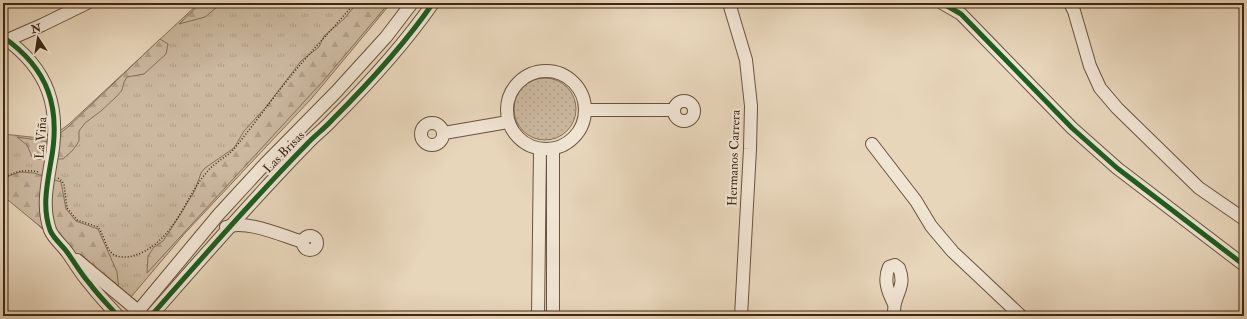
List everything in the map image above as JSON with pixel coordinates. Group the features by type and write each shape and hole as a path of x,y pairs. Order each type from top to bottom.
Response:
{"street":[{"path":"5,40 87,3"},
{"name":"Las Brisas","path":"138,314 219,214 264,164 336,92 386,37 412,3"},
{"name":"Las Brisas","path":"151,316 230,225 307,143 331,121 376,74 434,3"},
{"name":"Hermanos Carrera","path":"729,3 746,60 751,106 741,316"},
{"path":"942,3 962,14 1072,128 1117,168 1244,265"},
{"path":"1070,3 1074,11 1090,66 1100,88 1116,108 1199,188 1244,219"},
{"name":"La Viña","path":"5,40 26,58 39,73 45,83 52,105 55,126 46,186 45,209 51,232 66,251"},
{"path":"540,72 554,72 566,76 576,85 583,97 586,110 584,124 577,136 566,144 553,149 540,149 526,144 515,135 508,122 507,109 510,96 517,84 527,76 540,72"},
{"path":"586,110 674,110"},
{"path":"444,133 508,122"},
{"path":"872,144 916,201 931,226 953,252 1021,316"},
{"path":"538,316 540,149"},
{"path":"553,149 553,316"},
{"path":"219,214 223,212 230,214 232,220 230,225 254,227 303,242"},
{"path":"66,251 138,314"},
{"path":"66,251 90,285 118,316"}],"path":[{"path":"3,179 8,175 19,171 34,171 62,181 64,185 67,208 78,220 98,227 108,250 113,254 124,258 147,250 159,241 172,227 207,171 231,152 295,71 355,3"}],"green space":[{"path":"199,3 391,3 312,98 186,232 131,297 117,289 48,234 5,195 3,196 3,134 49,139 69,124"},
{"path":"201,3 222,3 205,17 179,24"},
{"path":"357,3 389,3 324,80 147,273 148,256 154,247 163,241 182,212 195,190 201,173 205,168 234,148 244,131 266,107 301,61 319,47 324,36 344,19"},
{"path":"160,39 168,44 166,54 144,74 127,77 122,90 117,96 85,123 79,131 79,141 73,150 63,159 39,159 32,157 27,145 17,137 49,142 68,127"},
{"path":"539,78 551,78 567,87 574,97 576,109 574,121 567,131 551,140 539,140 528,135 519,126 514,115 514,103 519,92 528,83"},
{"path":"20,172 34,173 61,182 66,209 76,221 98,229 117,272 119,291 3,196 3,181 9,176"}],"cycle path":[{"path":"151,316 227,229 372,78 398,49 433,3"},
{"path":"942,3 961,14 1072,128 1117,168 1244,265"},
{"path":"3,37 19,49 41,76 48,91 52,107 54,142 46,204 46,213 50,230 87,280 118,316"}]}
